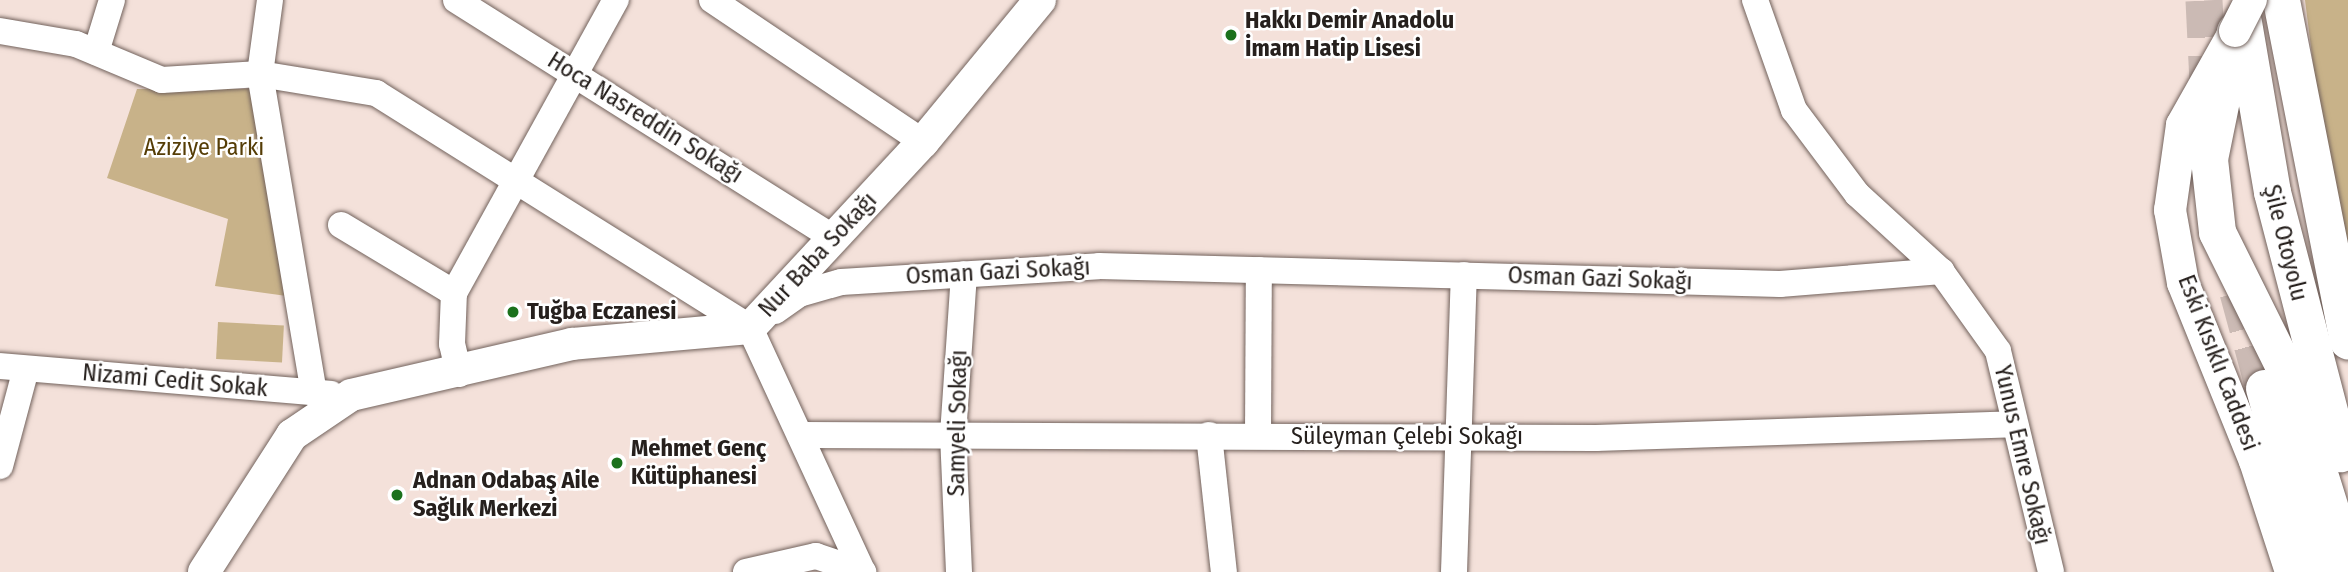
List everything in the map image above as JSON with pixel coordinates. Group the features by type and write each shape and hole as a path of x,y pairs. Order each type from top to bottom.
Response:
{"highway":[{"name":"Şile Otoyolu","path":"2281,0 2348,340"},
{"name":"Şile Otoyolu","path":"2242,10 2272,192 2348,483"},
{"path":"2242,10 2209,159 2217,232 2289,377 2348,567"},
{"path":"2264,388 2315,572"}],"main road":[{"name":"Nur Baba Sokağı","path":"351,395 459,374 572,344 750,328 923,142 1040,0"},
{"name":"Eski Kısıklı Caddesi","path":"2242,10 2182,125 2170,210 2183,283 2278,527 2291,572"},
{"path":"204,572 292,435 351,395"}],"street":[{"path":"96,52 112,0"},
{"path":"270,0 260,74 314,393"},
{"name":"Hoca Nasreddin Sokağı","path":"456,0 834,238"},
{"path":"459,374 452,344 454,293 616,0"},
{"path":"712,0 923,142"},
{"name":"Yunus Emre Sokağı","path":"1755,0 1794,110 1857,194 1941,271 1998,351 2051,572"},
{"path":"0,30 96,52 162,80 260,74 376,93 518,178 750,328 863,572"},
{"path":"341,225 454,293"},
{"name":"Osman Gazi Sokağı","path":"750,328 799,294 841,282 1098,266 1780,284 1941,271"},
{"path":"1258,436 1259,270"},
{"name":"Samyeli Sokağı","path":"959,572 953,435 964,274"},
{"path":"1454,572 1464,275"},
{"name":"Nizami Cedit Sokak","path":"0,366 351,395"},
{"path":"0,466 26,369"},
{"name":"Süleyman Çelebi Sokağı","path":"800,435 1458,437 2014,424"},
{"path":"1209,435 1224,572"},
{"path":"2272,572 2278,527"},
{"path":"746,572 816,556 863,572"}],"green space":[{"path":"2305,0 2348,0 2348,268 2315,79"},
{"name":"Aziziye Parki","path":"137,89 253,89 294,297 215,286 228,219 107,178"},
{"path":"218,322 284,325 282,362 216,359"}],"tunnel":[{"path":"2204,0 2209,101"},
{"path":"2238,292 2264,388"}],"place":[{"name":"Hakkı Demir Anadolu İmam Hatip Lisesi","path":"1231,35"},
{"name":"Tuğba Eczanesi","path":"513,312"},
{"name":"Mehmet Genç Kütüphanesi","path":"617,463"},
{"name":"Adnan Odabaş Aile Sağlık Merkezi","path":"397,495"}]}
